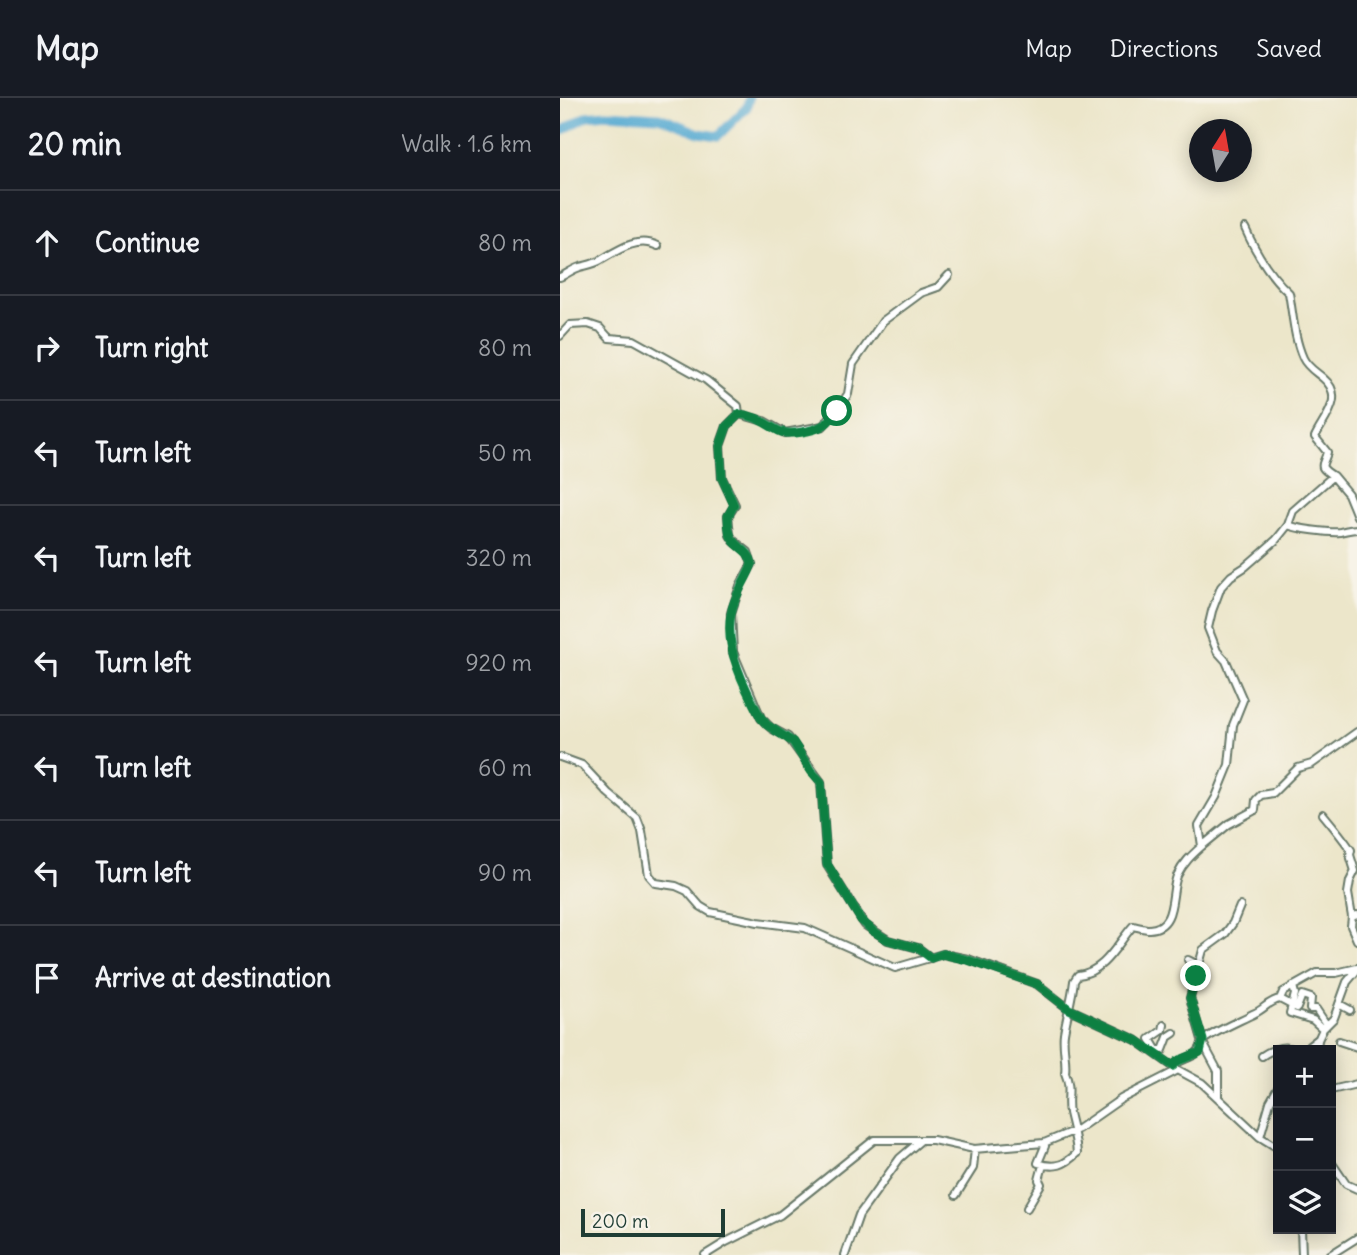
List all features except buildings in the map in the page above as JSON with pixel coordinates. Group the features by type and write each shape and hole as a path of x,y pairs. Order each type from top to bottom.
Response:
{"street":[{"path":"1245,228 1258,256 1289,293 1290,311 1305,362 1327,381 1332,391 1332,408 1315,436 1327,452 1321,464 1322,468 1333,476 1348,494 1357,516"},
{"path":"560,277 578,267 599,262 608,254 635,243 658,246"},
{"path":"739,414 764,421 785,433 823,426 848,394 853,364 883,321 921,293 938,287 949,275"},
{"path":"560,336 570,325 583,323 600,328 609,338 634,340 713,385 738,406 739,414"},
{"path":"739,414 727,426 720,446 722,478 734,505 728,516 730,535 748,552 752,564 740,586 731,612 734,658 761,718 793,742 821,782 827,864 861,920 888,940 918,948 931,958"},
{"path":"1202,846 1199,826 1216,797 1229,765 1233,725 1243,700 1208,628 1212,611 1221,587 1276,540 1288,526 1293,511 1333,476"},
{"path":"1288,526 1336,532 1357,529"},
{"path":"1044,1143 1038,1163 1043,1165 1059,1167 1077,1153 1068,1097 1071,1086 1065,1073 1067,1069 1063,1049 1074,981 1078,975 1084,974 1111,956 1133,926 1150,929 1171,913 1177,876 1190,856 1229,824 1255,810 1256,800 1261,795 1273,793 1298,768 1312,765 1357,732"},
{"path":"560,758 582,765 608,793 637,818 642,831 647,869 652,880 687,891 704,910 758,922 805,928 895,968 943,954 1030,981 1069,1009 1154,1050 1175,1068 1202,1083 1260,1137 1273,1145"},
{"path":"1323,814 1339,831 1351,850 1355,871 1348,893 1354,916 1351,926 1357,940"},
{"path":"1218,1096 1217,1071 1203,1041 1190,998 1203,950 1225,934 1240,906"},
{"path":"1188,960 1198,965"},
{"path":"1280,999 1283,992 1317,974 1357,969"},
{"path":"1310,1045 1334,1018 1347,982 1357,969"},
{"path":"1293,986 1295,995 1290,1013 1325,1027"},
{"path":"705,1255 780,1215 874,1140 933,1140 975,1149 1044,1143 1074,1130 1121,1098 1175,1068 1178,1061 1197,1055 1203,1041 1271,1001 1280,999 1297,1008 1301,995 1311,998 1310,1009 1317,1009 1325,1027"},
{"path":"1339,1004 1355,1012"},
{"path":"1154,1050 1150,1039 1163,1030 1164,1025"},
{"path":"1154,1050 1163,1050 1168,1037 1174,1033"},
{"path":"1317,1045 1318,1039"},
{"path":"1339,1041 1357,1047"},
{"path":"1262,1056 1273,1050"},
{"path":"1336,1088 1357,1084"},
{"path":"1260,1137 1273,1097"},
{"path":"845,1255 859,1216 876,1190 890,1176 900,1158 922,1140"},
{"path":"956,1195 973,1168 975,1149"},
{"path":"1043,1165 1039,1180 1048,1189"},
{"path":"1336,1169 1346,1184 1357,1189"},
{"path":"1027,1208 1041,1184"},
{"path":"1301,1234 1302,1255"},
{"path":"1330,1255 1357,1238"}],"waterway":[{"path":"560,132 587,116 606,114 659,117 699,133 718,136 747,107 749,98"}],"route":[{"path":"837,411 819,428 791,433 780,432 764,421 739,414 727,426 720,446 722,478 734,505 728,516 730,535 748,552 752,564 740,586 731,612 734,658 761,718 793,742 821,782 824,793 827,864 849,902 861,920 888,940 918,948 931,958 943,954 968,960 1037,984 1069,1009 1136,1040 1173,1066 1178,1061 1200,1052 1203,1040 1190,998 1196,976"}]}
